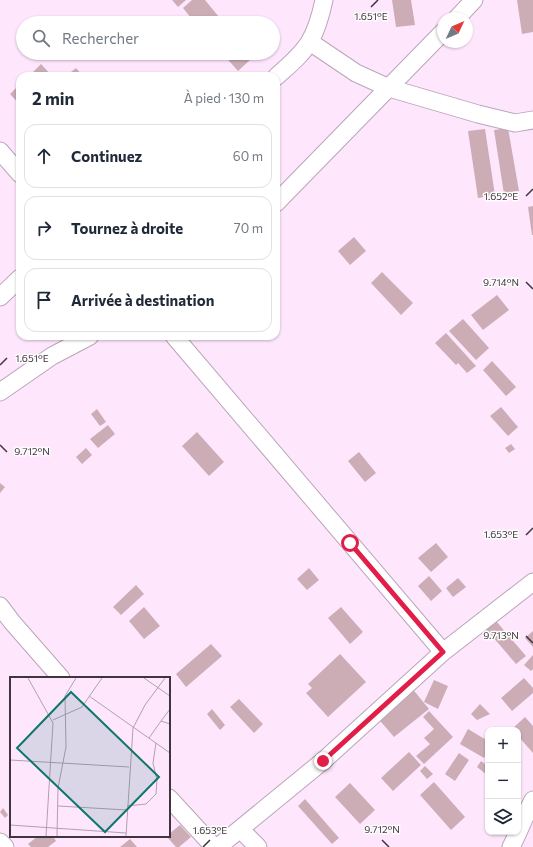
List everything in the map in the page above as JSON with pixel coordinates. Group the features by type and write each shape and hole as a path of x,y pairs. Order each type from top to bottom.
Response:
{"street":[{"path":"280,73 296,59 310,42 319,21 324,0"},
{"path":"463,12 474,0"},
{"path":"280,199 437,38"},
{"path":"310,42 356,73 390,88 478,114 515,123 533,120"},
{"path":"0,151 16,169"},
{"path":"0,297 16,282"},
{"path":"0,392 52,356 82,340"},
{"path":"177,340 443,652"},
{"path":"218,847 241,830 323,761 443,652 533,582"},
{"path":"0,606 60,677"},
{"path":"170,799 214,847"},
{"path":"510,847 533,800"},
{"path":"241,830 258,847"},
{"path":"0,842 4,847"}],"building":[{"path":"172,0 186,0 178,7"},
{"path":"192,0 205,0 218,16 189,16 183,8"},
{"path":"392,0 411,0 415,25 396,27"},
{"path":"517,0 533,0 533,32 522,34"},
{"path":"228,60 250,60 238,71"},
{"path":"41,64 48,72 33,72"},
{"path":"76,68 80,72 71,72"},
{"path":"16,88 16,101 10,94"},
{"path":"508,128 519,191 504,194 494,130"},
{"path":"485,129 495,195 478,198 468,131"},
{"path":"533,206 533,235 532,235 528,207"},
{"path":"354,237 366,251 350,265 338,251"},
{"path":"382,272 413,303 401,315 371,283"},
{"path":"497,295 509,310 483,330 471,315"},
{"path":"463,319 489,348 476,360 449,331"},
{"path":"446,333 476,366 467,373 458,363 456,365 435,343"},
{"path":"492,361 516,387 506,396 483,370"},
{"path":"501,407 518,427 508,436 490,416"},
{"path":"97,409 106,422 100,426 91,414"},
{"path":"108,425 115,434 98,448 90,439"},
{"path":"197,432 224,462 209,476 182,446"},
{"path":"511,444 515,449 509,453 505,448"},
{"path":"86,448 92,455 82,464 76,457"},
{"path":"359,452 376,473 365,482 348,461"},
{"path":"0,483 5,487 0,493"},
{"path":"436,543 448,557 431,572 418,558"},
{"path":"309,568 319,580 307,590 297,579"},
{"path":"429,576 442,591 431,601 418,586"},
{"path":"458,578 466,587 453,597 446,588"},
{"path":"136,585 144,594 121,615 113,607"},
{"path":"144,607 160,626 144,639 129,621"},
{"path":"341,607 363,632 350,644 328,618"},
{"path":"496,621 526,656 516,664 486,629"},
{"path":"533,631 533,647 525,638"},
{"path":"211,644 222,656 186,687 176,674"},
{"path":"340,654 366,682 328,717 306,693 312,688 308,684"},
{"path":"533,655 533,669 531,671 524,665"},
{"path":"524,678 533,688 533,693 512,711 501,698"},
{"path":"434,680 448,686 438,709 424,702"},
{"path":"411,687 429,709 394,737 376,716"},
{"path":"239,699 263,724 254,733 230,707"},
{"path":"480,704 490,714 477,720 471,714"},
{"path":"212,709 225,725 220,730 207,714"},
{"path":"429,711 453,737 424,764 416,756 430,744 424,738 434,729 423,717"},
{"path":"525,717 533,726 533,753 521,739 521,727 514,727"},
{"path":"468,729 485,739 484,758 460,744"},
{"path":"409,752 421,765 393,791 381,778"},
{"path":"459,753 469,760 455,781 445,774"},
{"path":"481,761 485,764 485,773 477,767"},
{"path":"425,766 433,774 427,779 420,771"},
{"path":"434,782 465,817 451,830 420,795"},
{"path":"350,783 375,810 360,824 335,797"},
{"path":"305,799 339,838 332,844 298,806"},
{"path":"3,808 8,815 5,818 0,812"},
{"path":"180,825 191,837 179,847 176,847 167,837 170,837 170,833"},
{"path":"37,837 54,837 56,841 48,847 31,847 28,844"},
{"path":"130,839 137,847 120,847"}],"route":[{"path":"323,761 443,652 350,543"}]}
